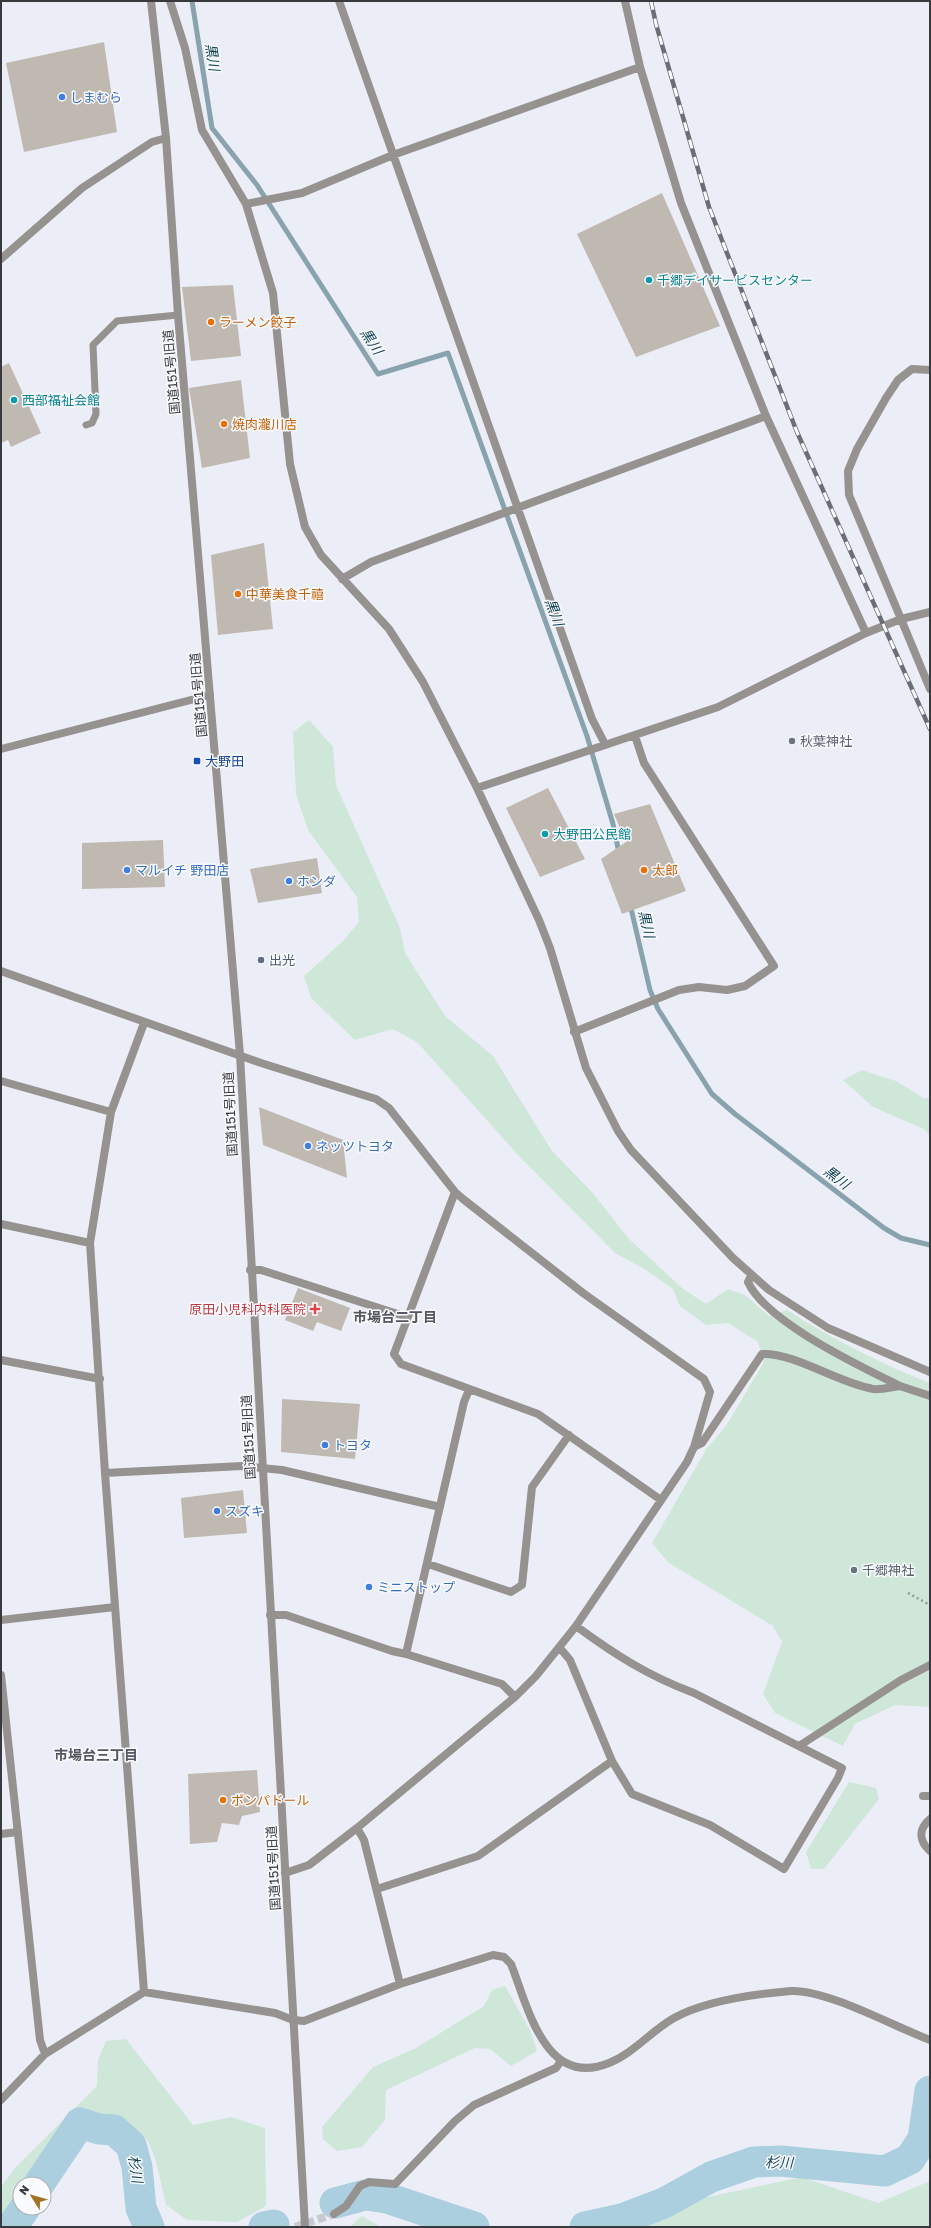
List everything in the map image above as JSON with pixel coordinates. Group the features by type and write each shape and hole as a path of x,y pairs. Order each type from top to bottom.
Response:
{"street":[{"name":"国道151号旧道","path":"152,1 166,138 178,315 240,1055 250,1270 305,2227"},
{"path":"170,1 185,48 202,130 246,204 273,293 290,464 305,528 321,554 342,579 381,619 398,642 423,682 477,788 540,920 550,948 586,1068 618,1131 631,1150 751,1276 794,1307 828,1328 930,1372"},
{"path":"339,1 592,719 603,744"},
{"path":"625,1 640,67 681,203 766,416 866,633"},
{"path":"246,204 302,193 393,156 640,67"},
{"path":"1,259 82,188 152,142 166,138"},
{"path":"930,370 912,369 898,380 860,443 848,471 849,495 930,689"},
{"path":"342,579 371,562 766,416"},
{"path":"477,788 603,744 635,736 718,707 866,633 901,619 930,612"},
{"path":"1,749 210,695"},
{"path":"574,1032 679,990 692,988 727,990 745,986 774,966 644,763 635,736"},
{"path":"1,971 240,1055 376,1099 389,1108 455,1192 583,1293 704,1379 710,1392 694,1448 688,1462 576,1626 560,1648 536,1676 515,1697 357,1828 309,1865 285,1873"},
{"path":"144,1022 111,1112 90,1243 105,1473 144,1992"},
{"path":"1,1081 111,1112"},
{"path":"455,1192 394,1354 401,1364 538,1414 661,1500"},
{"path":"1,1224 90,1243"},
{"path":"250,1270 261,1270 408,1317"},
{"path":"751,1276 748,1282 751,1289 775,1313 795,1329 900,1386 930,1396"},
{"path":"694,1448 702,1444 762,1354 774,1353 842,1381 874,1389 900,1386"},
{"path":"1,1360 100,1379"},
{"path":"406,1654 428,1564 464,1402 469,1390"},
{"path":"428,1564 511,1592 522,1585 532,1487 569,1435"},
{"path":"105,1473 242,1466 282,1470 440,1507"},
{"path":"1,1620 115,1607"},
{"path":"270,1615 286,1615 392,1652 406,1654 502,1684 515,1697"},
{"path":"560,1648 570,1660 612,1761 632,1794 710,1825 784,1869 838,1778 842,1768 739,1718 694,1693 668,1684 617,1656 576,1626"},
{"path":"799,1746 901,1680 930,1665"},
{"path":"1,1675 40,2040 46,2054"},
{"path":"378,1889 478,1856 612,1761"},
{"path":"930,1819 922,1828 921,1838 924,1845 930,1851"},
{"path":"357,1828 364,1840 378,1889 400,1984"},
{"path":"1,1834 18,1832"},
{"path":"1,2100 46,2054 144,1992 275,2013 293,2020 304,2021 400,1984 493,1955 504,1957 511,1964 541,2041 561,2061 570,2065 593,2067 609,2063 628,2052 675,2018 696,2008 715,2002 792,1991 815,1994 842,2003 930,2040"},
{"path":"334,2214 346,2206 360,2186 369,2182 395,2184 455,2121 474,2105 556,2068 561,2061"}],"lane":[{"path":"86,425 92,423 96,414 93,345 117,321 178,315"}],"path":[{"path":"908,1593 930,1605"}],"green space":[{"path":"309,720 333,747 336,785 400,928 405,953 445,1016 493,1056 552,1151 592,1192 628,1238 682,1288 706,1304 728,1289 745,1295 769,1316 787,1310 857,1350 930,1383 930,1707 895,1705 855,1724 843,1746 775,1713 763,1694 782,1642 773,1626 669,1563 652,1543 707,1448 726,1426 764,1362 758,1342 728,1323 706,1325 680,1306 673,1289 646,1270 615,1253 518,1155 417,1042 393,1029 355,1040 311,998 304,976 343,941 359,922 357,897 308,830 296,794 293,732"},
{"path":"862,1070 896,1081 923,1098 930,1098 930,1136 924,1129 873,1107 843,1080"},
{"path":"849,1782 876,1788 879,1799 824,1869 811,1869 806,1852"},
{"path":"505,1986 530,2030 537,2051 511,2066 490,2049 475,2048 386,2090 385,2120 362,2147 337,2151 323,2139 322,2127 373,2067 416,2048 484,2006 492,1990"},
{"path":"126,2039 193,2125 231,2117 265,2128 266,2206 237,2222 187,2220 166,2205 156,2161 146,2139 130,2127 94,2111 71,2123 37,2176 12,2176 12,2212 1,2226 1,2187 15,2168 97,2086 98,2060 106,2041"},
{"path":"802,2177 878,2203 930,2181 930,2227 642,2227 703,2198"},
{"path":"362,2216 381,2227 350,2227"}],"building":[{"name":"しまむら","path":"104,42 117,132 24,152 6,63"},
{"name":"千郷デイサービスセンター","path":"662,193 720,326 636,357 577,234"},
{"path":"233,285 241,356 191,361 182,287"},
{"name":"西部福祉会館","path":"9,363 41,433 11,447 8,440 1,443 1,367"},
{"path":"241,380 250,458 202,468 189,388"},
{"path":"264,543 273,629 218,635 211,555"},
{"name":"大野田公民館","path":"548,788 585,859 540,877 506,808"},
{"path":"650,804 686,891 622,914 601,859 626,842 614,814"},
{"path":"163,840 165,887 82,889 82,843"},
{"path":"317,858 322,893 258,903 250,869"},
{"path":"259,1107 343,1140 347,1178 263,1145"},
{"path":"298,1288 350,1308 341,1331 317,1322 313,1331 285,1320"},
{"path":"282,1399 360,1404 355,1459 281,1452"},
{"path":"243,1490 247,1533 184,1538 181,1498"},
{"path":"257,1770 260,1812 242,1816 239,1825 222,1823 217,1842 190,1844 188,1774"}],"waterway":[{"name":"黒川","path":"192,1 212,128 257,185 378,374 448,353 587,736 613,824 619,853"},
{"name":"黒川","path":"630,904 650,990 658,1009 712,1094 735,1114 884,1228 901,1238 930,1245"},
{"name":"杉川","path":"585,2227 622,2219 664,2203 711,2177 754,2162 781,2161 885,2171 910,2159 923,2139 930,2091"},
{"name":"杉川","path":"44,2176 80,2123 99,2129 114,2130 131,2145 137,2167 141,2208 149,2227"},
{"name":"杉川","path":"335,2203 365,2195 387,2198 474,2227"},
{"name":"杉川","path":"12,2227 20,2216"},
{"name":"杉川","path":"264,2227 274,2225"}],"tunnel":[{"path":"295,2227 334,2214"}],"railway":[{"path":"651,1 656,24 709,207 797,432 930,729"}],"place":[{"name":"しまむら","path":"62,97"},
{"name":"千郷デイサービスセンター","path":"649,280"},
{"name":"ラーメン餃子","path":"211,322"},
{"name":"西部福祉会館","path":"14,400"},
{"name":"焼肉瀧川店","path":"224,424"},
{"name":"中華美食千禧","path":"238,594"},
{"name":"秋葉神社","path":"792,741"},
{"name":"大野田","path":"197,761"},
{"name":"大野田公民館","path":"545,834"},
{"name":"マルイチ 野田店","path":"127,870"},
{"name":"太郎","path":"644,870"},
{"name":"ホンダ","path":"289,881"},
{"name":"出光","path":"261,960"},
{"name":"ネッツトヨタ","path":"308,1146"},
{"name":"原田小児科内科医院","path":"315,1309"},
{"name":"トヨタ","path":"325,1445"},
{"name":"スズキ","path":"217,1511"},
{"name":"千郷神社","path":"854,1570"},
{"name":"ミニストップ","path":"369,1587"},
{"name":"ポンパドール","path":"223,1800"}],"district":[{"name":"市場台二丁目","path":"395,1316"},
{"name":"市場台三丁目","path":"96,1754"}]}
